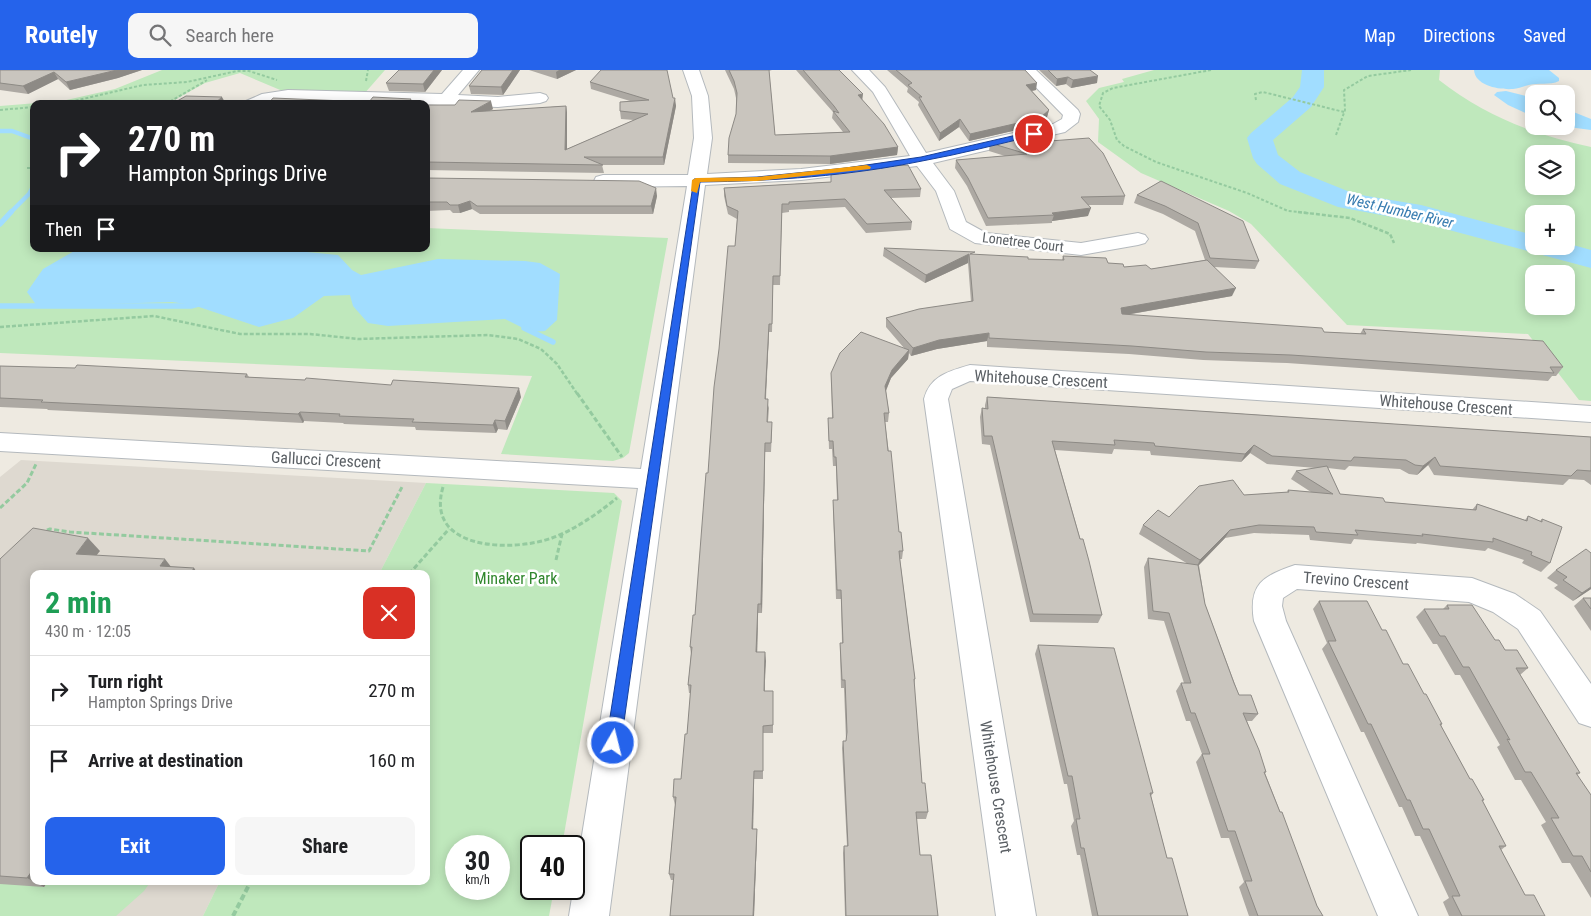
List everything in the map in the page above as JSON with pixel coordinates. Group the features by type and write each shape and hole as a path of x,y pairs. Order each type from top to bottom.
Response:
{"street":[{"path":"446,99 471,70"},
{"path":"589,916 702,138 700,96 691,70"},
{"name":"Lonetree Court","path":"860,70 880,90 921,159 945,190 957,225 982,240 1081,249 1138,240"},
{"path":"581,181 757,179 846,170 921,159 1059,128 1070,122 1072,114 1027,70"},
{"path":"261,100 268,97 288,95 498,102 540,98"},
{"name":"Whitehouse Crescent","path":"1016,916 936,399 938,391 945,382 970,373 1591,414"},
{"name":"Gallucci Crescent","path":"0,442 652,479"},
{"name":"Trevino Crescent","path":"1398,916 1270,621 1267,606 1269,592 1279,584 1295,577 1472,590 1504,603 1529,620 1591,712"}],"path":[{"path":"364,82 368,79 368,70"},
{"path":"1211,70 1168,79 1118,86 1103,93 1099,106 1110,120 1117,140 1124,146 1156,162 1247,193 1279,209 1298,214 1336,216 1364,222 1390,234 1394,243"},
{"path":"1336,134 1344,112 1344,90 1368,76 1411,70"},
{"path":"78,100 143,85 187,82 237,71 249,71 282,82"},
{"path":"172,100 189,89 214,77"},
{"path":"1256,100 1255,96 1257,93 1272,94 1344,112"},
{"path":"0,110 30,107"},
{"path":"0,327 98,318 154,316 240,334 310,334 358,340 488,334 509,338 532,343 552,358 624,459"},
{"path":"0,508 29,479 36,466 34,459"},
{"path":"36,536 42,530 50,528 70,532 369,551 405,480"},
{"path":"446,482 439,499 442,515 449,529 472,542 516,546 562,534 620,496"},
{"path":"413,570 449,529"},
{"path":"556,560 562,534"},
{"path":"233,916 249,885"}],"shaded area":[{"path":"21,460 426,483 381,570 30,570 30,885 218,885 203,916 0,916 0,477"}],"green space":[{"path":"162,70 385,70 364,94 285,92 240,73 205,83 174,100 66,100 115,89"},
{"path":"1154,70 1440,70 1439,80 1456,93 1493,114 1525,128 1525,135 1544,135 1591,147 1591,401 1579,400 1528,334 1347,325 1251,224 1229,211 1141,173 1098,142 1099,119 1086,101 1099,88 1124,82 1122,79"},
{"path":"30,104 30,252 430,252 430,228 668,238 629,453 623,458 613,461 501,454 532,376 0,353 0,106"},
{"name":"Minaker Park","path":"426,483 614,493 622,501 564,835 520,835 520,900 552,900 549,916 203,916 218,885 430,885 430,570 381,570"},
{"path":"0,799 30,871 30,885 148,885 116,916 0,916"}],"water":[{"path":"1474,70 1549,70 1559,78 1559,81 1525,85 1513,89 1502,89 1483,83 1475,75"},
{"path":"1506,91 1525,96 1525,113 1508,105 1494,95 1497,92"},
{"path":"1575,113 1591,119 1591,130 1575,128"},
{"path":"73,252 307,252 338,255 352,270 361,275 438,259 525,261 540,263 560,274 557,320 545,331 531,332 505,319 388,326 368,323 353,306 350,295 324,296 293,318 259,327 193,305 172,302 37,306 27,292 43,269"}],"building":[{"path":"0,70 117,70 66,82 54,72 23,86 0,83"},
{"path":"399,70 434,70 423,84 386,83"},
{"path":"482,70 513,70 501,87 469,86"},
{"path":"601,70 667,70 673,98 675,98 663,157 584,157 603,165 430,162 430,105 455,105 459,100 491,101 471,112 566,106 565,150 648,114 620,111 620,102 649,100 590,82"},
{"path":"729,70 769,70 775,135 850,132 833,111 839,113 834,106 803,70 839,70 863,94 858,95 884,124 898,147 830,156 728,155 729,138 736,114 737,93"},
{"path":"896,70 1025,70 1037,83 1026,85 1049,110 1040,118 970,134 960,119 940,133 919,97 922,97 908,85 912,83"},
{"path":"1048,70 1090,70 1098,76 1073,80 1068,77 1057,79"},
{"path":"186,96 222,97 219,100 179,100"},
{"path":"373,97 411,99 410,100 371,100"},
{"path":"273,98 321,100 271,100"},
{"path":"1045,131 1050,141 1089,138 1103,153 1125,196 1081,197 1091,208 1052,213 1054,215 988,218 968,178 956,160 1027,154 990,143"},
{"path":"899,161 893,166 908,165 921,189 884,190 912,222 867,224 845,199 782,204 780,276 773,276 772,324 769,324 765,399 768,399 767,422 772,422 771,443 765,443 761,604 758,604 756,652 765,652 764,691 773,691 773,725 763,726 763,771 754,771 752,829 757,829 753,916 670,916 674,874 669,874 676,797 673,797 674,779 681,779 685,734 687,734 691,685 688,685 692,647 690,647 693,615 695,615 714,387 728,246 735,246 738,211 727,206 724,188 831,182 831,170"},
{"path":"430,178 639,181 656,188 651,206 477,206 470,201 458,205 450,205 447,202 430,202"},
{"path":"1161,181 1243,221 1259,261 1210,258 1198,223 1165,206 1137,195"},
{"path":"884,248 975,252 970,254 1028,257 1028,259 1064,260 1063,256 1106,258 1108,263 1123,264 1124,267 1146,265 1151,269 1207,260 1236,288 1121,308 1122,314 1322,328 1324,332 1366,334 1363,329 1543,341 1563,367 1550,367 1554,373 1291,355 1206,352 989,338 989,333 939,340 913,348 886,318 919,309 973,301 969,254 926,275"},
{"path":"861,332 909,350 892,370 885,386 889,413 884,413 888,451 891,451 899,532 901,532 903,551 899,551 915,679 922,783 925,783 928,812 916,812 920,855 931,855 938,916 846,916 844,846 848,846 843,741 846,741 847,732 845,680 842,680 840,643 843,643 841,590 837,590 833,500 838,500 836,457 834,457 833,441 829,441 828,418 833,418 831,373 840,353"},
{"path":"77,365 247,374 245,377 305,380 306,378 391,385 393,380 519,388 505,421 495,420 493,425 412,422 414,419 339,416 340,414 300,412 298,414 41,402 43,400 0,398 0,366 75,368"},
{"path":"987,397 1591,437 1591,471 1577,470 1571,476 1440,466 1435,457 1423,466 1415,465 1406,460 1354,457 1351,461 1272,456 1254,445 1245,454 1155,446 1154,443 1114,440 1115,445 1052,441 1080,539 1083,539 1102,615 1033,614 992,436 984,436 982,408 988,409"},
{"path":"1327,466 1340,494 1383,498 1385,502 1476,510 1477,504 1527,521 1528,516 1562,527 1550,563 1531,555 1532,552 1493,538 1493,542 1422,534 1423,536 1355,530 1358,535 1316,532 1314,527 1259,525 1230,530 1200,560 1143,525 1158,510 1169,517 1199,486 1233,480 1244,495 1289,492 1288,490 1333,494 1296,471"},
{"path":"33,528 88,538 76,554 165,559 160,566 194,568 193,570 30,570 30,874 27,878 0,876 0,559"},
{"path":"1586,549 1591,553 1591,587 1582,593 1563,580 1567,577 1556,570"},
{"path":"1148,558 1198,565 1205,604 1234,683 1239,695 1251,695 1258,714 1243,713 1259,750 1266,772 1264,772 1280,812 1282,812 1317,906 1323,916 1258,916 1245,881 1252,881 1235,831 1228,831 1202,754 1210,754 1195,713 1191,713 1181,683 1191,683 1169,613 1153,611"},
{"path":"1583,598 1591,598 1591,609"},
{"path":"1319,601 1367,601 1382,630 1386,630 1403,664 1408,664 1424,694 1426,694 1470,779 1472,779 1484,800 1482,800 1506,846 1499,846 1525,895 1534,895 1545,916 1462,916 1452,896 1460,896 1429,829 1423,829 1410,800 1407,800 1371,724 1368,724 1328,641 1336,641"},
{"path":"1447,605 1472,605 1495,640 1499,640 1505,650 1517,650 1528,668 1516,668 1580,773 1576,773 1591,795 1591,872 1582,856 1573,856 1551,818 1559,818 1531,772 1525,772 1507,739 1510,740 1469,667 1463,667 1445,636 1440,636 1424,609 1449,609"},
{"path":"1038,645 1114,648 1153,793 1150,793 1167,858 1172,858 1188,916 1098,916 1084,848 1081,848 1076,819 1080,819 1072,776 1068,776"}],"waterway":[{"name":"West Humber River","path":"1313,70 1312,87 1302,102 1260,138 1266,158 1290,178 1348,201 1421,214 1525,242"},
{"path":"0,131 12,131 30,138"},
{"path":"11,212 30,192"},
{"path":"0,224 11,212"},
{"name":"West Humber River","path":"1575,255 1591,259"},
{"path":"0,306 191,306 202,303"},
{"path":"524,328 553,342"}],"slow traffic":[{"path":"695,191 696,180 757,179 867,167"}],"route":[{"path":"613,743 696,180 757,179 846,170 921,159 1034,134"}]}
